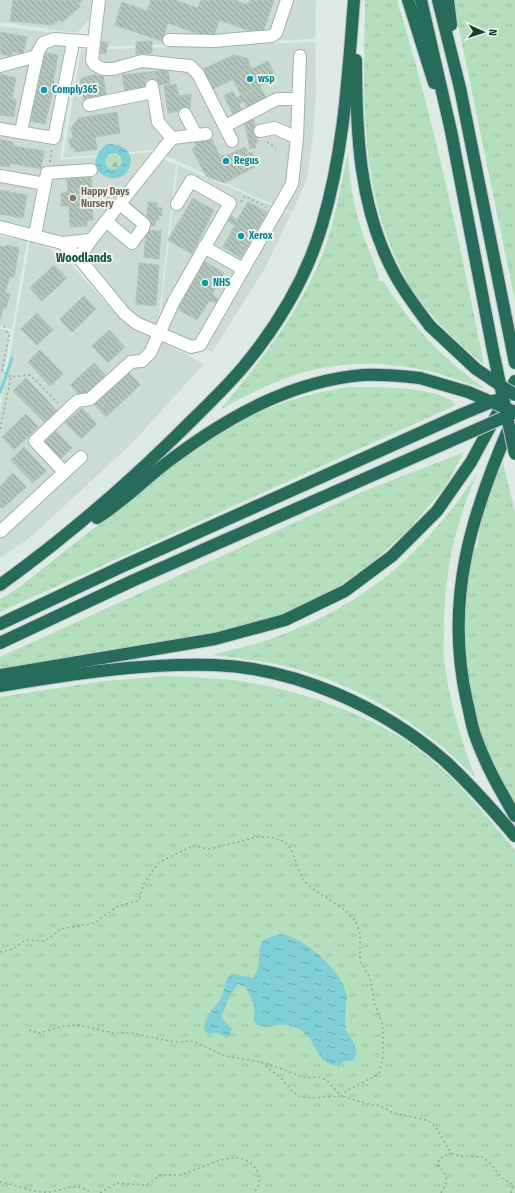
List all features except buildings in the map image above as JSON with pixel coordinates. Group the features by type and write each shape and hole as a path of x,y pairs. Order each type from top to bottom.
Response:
{"highway":[{"path":"355,0 356,87 359,149 368,202 381,244 394,273 430,326 476,369 515,393"},
{"path":"0,585 78,526 158,454 244,366 274,325 303,277 322,226 336,169 343,130 355,0"},
{"path":"408,0 425,58 451,131"},
{"path":"421,0 451,131 493,351 515,454"},
{"path":"438,0 460,88 515,364"},
{"path":"448,0 460,88"},
{"path":"78,526 98,517 173,458 211,431 253,407 297,388 331,379 364,375 391,375 420,378 468,392 515,413"},
{"path":"0,675 215,639 285,620 345,591 392,556 437,511 470,462 515,381"},
{"path":"0,624 123,566 460,415 515,393"},
{"path":"0,643 132,582 515,413"},
{"path":"515,413 489,473 476,510 466,549 459,605 460,660 475,733 491,774 515,816"},
{"path":"0,686 67,675 139,667 215,665 264,672 311,683 355,702 393,723 444,760 488,804 515,836"}],"street":[{"path":"99,0 92,60 95,65 103,69 113,69 142,61 149,67 190,66 194,69 232,141"},
{"path":"169,40 213,41 272,36 276,33 287,0"},
{"path":"21,131 37,56 43,43 54,38 93,47"},
{"path":"0,129 21,131 54,138 72,48"},
{"path":"0,66 37,56"},
{"path":"62,243 79,258 124,314 160,334 191,347 200,345 292,184 297,138 300,56"},
{"path":"89,105 153,89 158,122 172,138"},
{"path":"225,126 277,99 298,99"},
{"path":"79,258 91,240 172,138 201,135 186,114"},
{"path":"260,131 275,128 297,138"},
{"path":"0,176 46,179 91,170"},
{"path":"35,236 46,179"},
{"path":"64,472 35,441 77,401 90,399 131,362 142,361 150,353 174,301 230,203 192,181 177,204"},
{"path":"106,221 132,243 143,228 144,224 120,204"},
{"path":"0,227 62,243 91,240"},
{"path":"204,247 243,269"},
{"path":"1,531 81,457"}],"path":[{"path":"46,179 54,138"},
{"path":"267,142 276,148"},
{"path":"237,200 241,202 245,196 275,212"},
{"path":"4,326 9,336 2,371 11,377 30,375 66,412"},
{"path":"0,429 11,377"},
{"path":"0,952 13,949 25,940 45,941 60,929 95,923 111,910 137,902 140,898 143,885 158,863 192,846 210,849 258,837 271,837 285,842 290,849 303,880 313,889 345,910 355,920 360,933 360,961 370,978 374,1002 383,1025 383,1057 379,1074 346,1091 342,1096 308,1098 301,1097 293,1092 281,1078 261,1062"},
{"path":"29,1030 39,1033 63,1026 78,1025 113,1033 131,1033 174,1042 193,1042 225,1056 261,1062 284,1068 304,1078 320,1077 327,1080 335,1092 342,1096 372,1105 379,1105 393,1113 423,1119 432,1123 451,1153 459,1156 482,1157 488,1161 503,1179 514,1183 510,1193"},
{"path":"442,1193 448,1181 448,1177 438,1165 439,1159 451,1153"},
{"path":"100,1193 117,1183 148,1184 160,1175 177,1176 212,1162 236,1158 246,1161 256,1169 260,1178 260,1184 254,1193"},
{"path":"0,1182 46,1192 77,1186 86,1188 92,1193"}],"shaded area":[{"path":"0,0 92,0 90,19 77,33 0,22"},
{"path":"105,0 316,0 315,39 98,47"},
{"path":"0,26 79,36 60,160 152,152 156,154 90,236 60,240 30,227 0,220"},
{"path":"315,42 316,91 313,136 307,178 292,213 153,150 63,158 81,50"},
{"path":"160,157 176,165 158,324 152,325 136,318 105,286 86,262 91,245"},
{"path":"178,165 291,214 265,268 212,352 159,326"},
{"path":"0,236 27,241 12,329 0,326"},
{"path":"30,242 45,246 69,262 122,321 204,364 133,442 31,537 0,558 0,411"},
{"path":"0,329 11,332 0,393"}],"green space":[{"path":"365,0 397,0 423,90 445,182 484,365 445,330 419,300 406,280 386,233 376,201 366,135 364,68"},
{"path":"453,0 515,0 515,302 514,296"},
{"path":"348,152 350,181 356,209 363,235 376,267 379,281 383,281 404,312 428,340 455,366 485,389 424,370 383,364 352,364 326,367 294,375 249,394 220,410 272,344 302,298 325,248 333,221"},
{"path":"111,154 117,154 122,159 120,168 117,170 111,170 106,165 106,159"},
{"path":"351,387 391,388 423,391 437,394 456,405 0,612 0,599 14,591 179,461 220,432 250,416 274,406 312,394"},
{"path":"464,452 445,487 411,527 374,561 330,592 297,609 254,625 184,641 56,659 0,670 0,657 362,492"},
{"path":"503,463 515,511 515,805 498,774 485,743 469,680 466,647 468,580 473,546 477,548 480,525 486,504"},
{"path":"477,474 456,533 448,573 444,615 444,662 447,680 453,709 475,777 428,736 403,718 377,702 349,688 321,677 291,668 260,661 212,655 273,638 306,625 364,593 390,574 413,553 435,529"},
{"path":"169,676 233,680 278,688 325,703 371,721 411,744 440,767 491,821 515,850 515,1193 0,1193 0,697 104,681"}],"water":[{"path":"107,144 120,146 127,151 131,158 130,166 126,173 120,177 112,178 102,174 96,166 95,162 98,154","holes":["116,153 121,157 122,163 120,167 116,169 108,168 105,163 106,158 110,154"]},
{"path":"282,934 292,937 312,949 331,967 344,987 347,997 345,1028 356,1047 354,1060 342,1062 339,1065 331,1064 321,1057 306,1034 301,1030 288,1025 266,1027 257,1025 254,1020 254,1005 245,986 238,984 228,1000 222,1015 222,1018 232,1029 228,1038 217,1033 207,1033 204,1029 206,1019 221,998 228,978 233,974 254,978 258,969 261,944 271,937"}],"waterway":[{"path":"0,393 12,358"}],"tunnel":[{"path":"150,73 152,86"}],"place":[{"name":"wsp","path":"250,79"},
{"name":"Comply365","path":"44,90"},
{"name":"Regus","path":"226,161"},
{"name":"Happy Days Nursery","path":"73,198"},
{"name":"Xerox","path":"241,236"},
{"name":"NHS","path":"205,283"}],"district":[{"name":"Woodlands","path":"84,258"}]}
